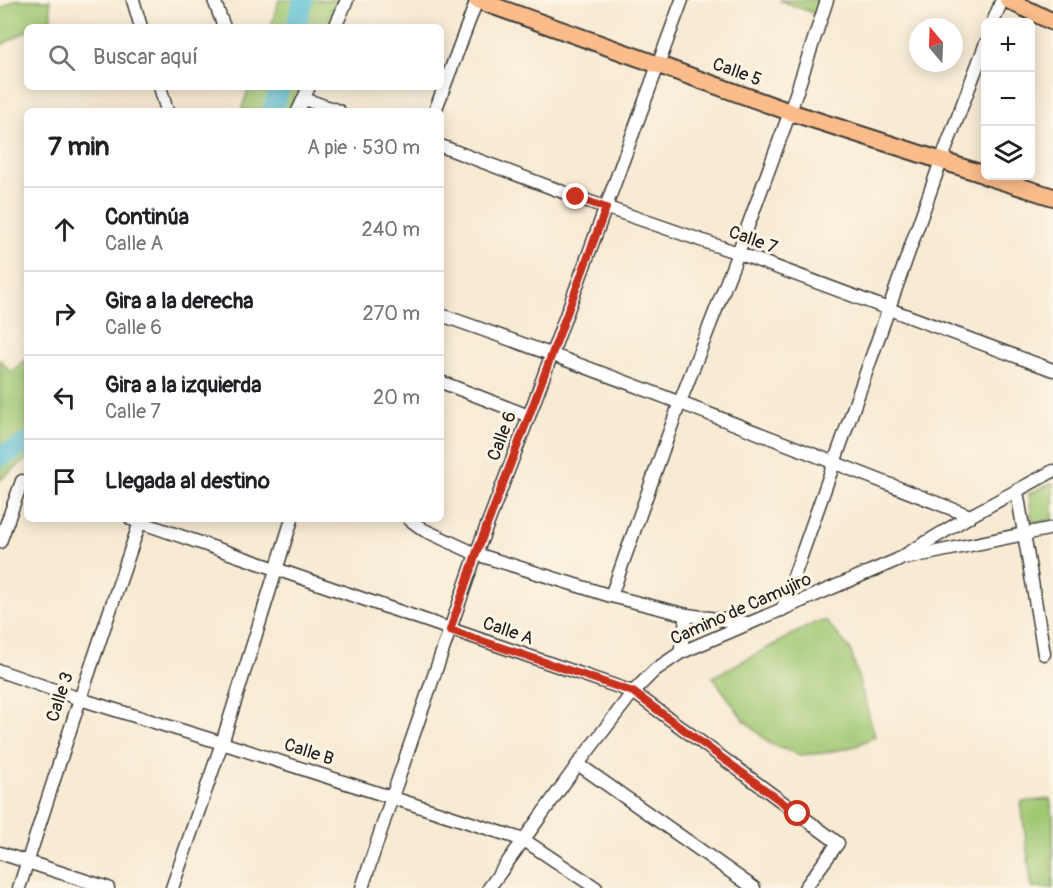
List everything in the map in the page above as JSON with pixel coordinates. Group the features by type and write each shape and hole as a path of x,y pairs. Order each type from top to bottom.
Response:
{"main road":[{"name":"Calle 5","path":"477,0 790,112 981,173"},
{"path":"1008,0 1053,22"},
{"name":"Calle 5","path":"1001,180 1053,197"}],"street":[{"path":"133,0 140,24"},
{"path":"214,0 223,24"},
{"path":"336,24 347,0"},
{"path":"444,87 477,0"},
{"name":"Calle 6","path":"362,888 476,554 682,0"},
{"path":"610,596 680,402 790,112 827,0"},
{"path":"995,18 1002,0"},
{"path":"782,610 941,161 981,56"},
{"path":"161,90 166,108"},
{"path":"308,90 301,105 320,108"},
{"path":"436,108 443,90"},
{"name":"Calle 7","path":"444,147 1053,370"},
{"path":"444,316 680,402 970,516"},
{"path":"444,383 529,416"},
{"name":"Camino de Camujiro","path":"489,888 578,764 633,692 655,670 680,653 897,560 970,516 1053,471"},
{"path":"0,542 24,484"},
{"path":"1017,491 1044,654"},
{"name":"Calle 3","path":"19,888 136,522"},
{"name":"Calle A","path":"143,522 633,692 838,843 805,888"},
{"path":"172,888 222,743 291,522"},
{"path":"413,522 424,530 476,554 610,596 687,615 747,623"},
{"path":"897,560 1053,528"},
{"path":"680,653 687,615"},
{"name":"Calle B","path":"0,671 80,699 524,840 596,888"},
{"path":"578,764 754,888"},
{"path":"0,853 108,888"}],"green space":[{"path":"14,0 50,0 51,18 40,24 24,24 24,33 1,45 0,10"},
{"path":"279,0 341,0 332,24 272,24"},
{"path":"779,0 821,0 816,14"},
{"path":"248,90 306,90 297,108 242,108"},
{"path":"0,360 11,372 24,361 24,461 0,480"},
{"path":"1053,483 1053,520 1032,523 1029,493"},
{"path":"826,621 850,649 875,736 856,746 825,753 799,755 769,743 743,719 713,677 816,622"},
{"path":"1050,799 1053,816 1053,888 1032,888 1021,802"}],"waterway":[{"path":"297,24 303,0"},
{"path":"273,108 279,90"},
{"path":"0,457 24,445"}],"route":[{"path":"576,197 606,208 476,554 450,630 633,692 798,814"}]}
